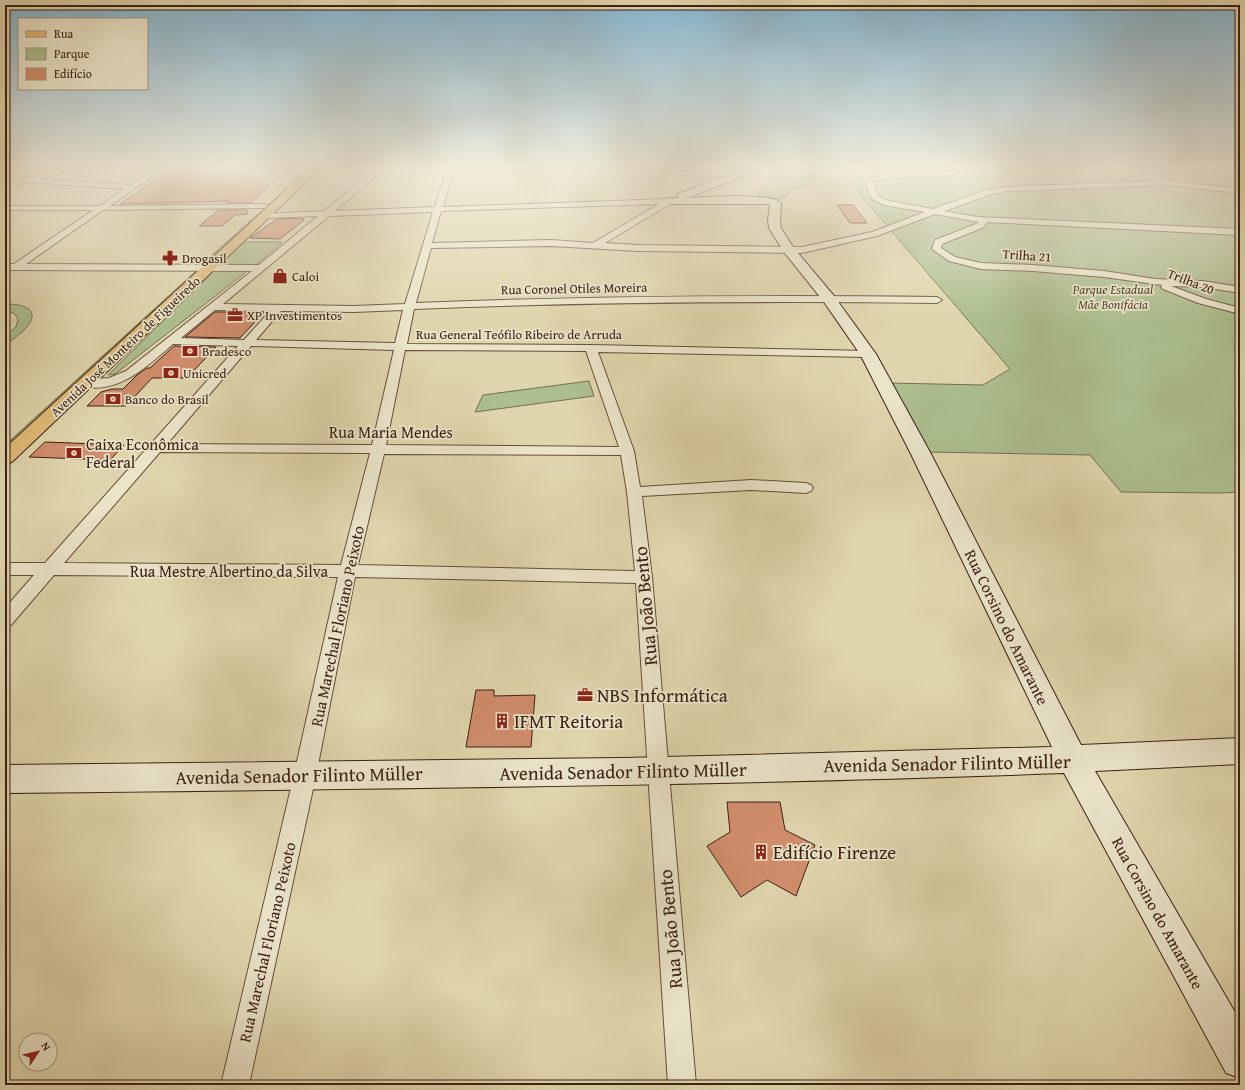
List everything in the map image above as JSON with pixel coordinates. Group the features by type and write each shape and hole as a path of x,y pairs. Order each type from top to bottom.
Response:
{"main road":[{"name":"Avenida José Monteiro de Figueiredo","path":"5,438 203,267 255,220"},
{"name":"Avenida José Monteiro de Figueiredo","path":"5,458 86,383 203,267"}],"street":[{"path":"16,267 84,220"},
{"path":"86,383 107,382 124,377 320,220"},
{"name":"Rua Marechal Floriano Peixoto","path":"235,1085 348,571 378,449 409,307 435,220"},
{"path":"596,245 637,220"},
{"name":"Rua Corsino do Amarante","path":"774,220 775,228 788,249 829,299 868,354 921,454 1073,760 1240,1058"},
{"path":"427,246 523,243 638,248 809,249 859,238 912,220"},
{"name":"Trilha 21","path":"984,220 979,226 938,242 936,249 952,258 981,266 1033,268 1104,274 1155,282"},
{"path":"1001,220 1240,232"},
{"path":"5,267 261,268"},
{"path":"1155,282 1203,284 1240,290"},
{"name":"Trilha 20","path":"1155,282 1202,302 1240,310"},
{"name":"Rua Coronel Otiles Moreira","path":"211,307 409,307 514,302 829,299 937,300"},
{"path":"5,620 278,308"},
{"name":"Rua General Teófilo Ribeiro de Arruda","path":"170,341 401,347 591,348 868,354"},
{"name":"Rua João Bento","path":"591,348 627,451 634,492 644,577 657,771 682,1085"},
{"name":"Rua Maria Mendes","path":"155,448 627,451"},
{"path":"634,492 750,485 806,488"},
{"name":"Rua Mestre Albertino da Silva","path":"5,570 348,571 644,577"},
{"name":"Avenida Senador Filinto Müller","path":"5,779 657,771 1073,760 1240,751"}],"green space":[{"path":"251,220 255,220 207,264 201,265"},
{"name":"Parque Estadual Mãe Bonifácia","path":"882,220 1240,220 1240,492 1121,492 1090,455 930,452 889,383 983,385 1010,369"},
{"path":"243,242 282,242 256,265 218,265"},
{"path":"197,270 202,270 5,451 5,445"},
{"path":"215,270 244,270 245,273 115,374 108,375"},
{"path":"5,304 19,305 28,308 32,313 32,319 22,332 5,344 5,336 16,327 18,320 15,314 5,310"},
{"path":"589,381 594,396 475,412 483,395"}],"building":[{"path":"207,220 229,220 222,226 199,226"},
{"path":"276,220 304,220 280,239 250,238"},
{"path":"848,220 865,220 867,223 850,223"},
{"path":"215,312 264,312 240,338 185,337"},
{"path":"174,346 216,347 187,378 152,378 126,406 87,406 101,392 112,389 123,389 137,375 147,368 150,368"},
{"name":"Caixa Econômica Federal","path":"45,442 124,445 110,460 29,457"},
{"name":"IFMT Reitoria","path":"476,690 494,690 494,696 535,695 531,747 466,747"},
{"name":"Edifício Firenze","path":"727,802 780,802 785,830 815,845 796,896 767,880 741,897 707,846 730,832"}],"place":[{"name":"Drogasil","path":"170,258"},
{"name":"Caloi","path":"280,276"},
{"name":"XP Investimentos","path":"235,315"},
{"name":"Bradesco","path":"190,351"},
{"name":"Unicred","path":"171,373"},
{"name":"Banco do Brasil","path":"113,399"},
{"name":"Caixa Econômica Federal","path":"74,453"},
{"name":"NBS Informática","path":"585,695"},
{"name":"IFMT Reitoria","path":"502,721"},
{"name":"Edifício Firenze","path":"761,852"}]}
